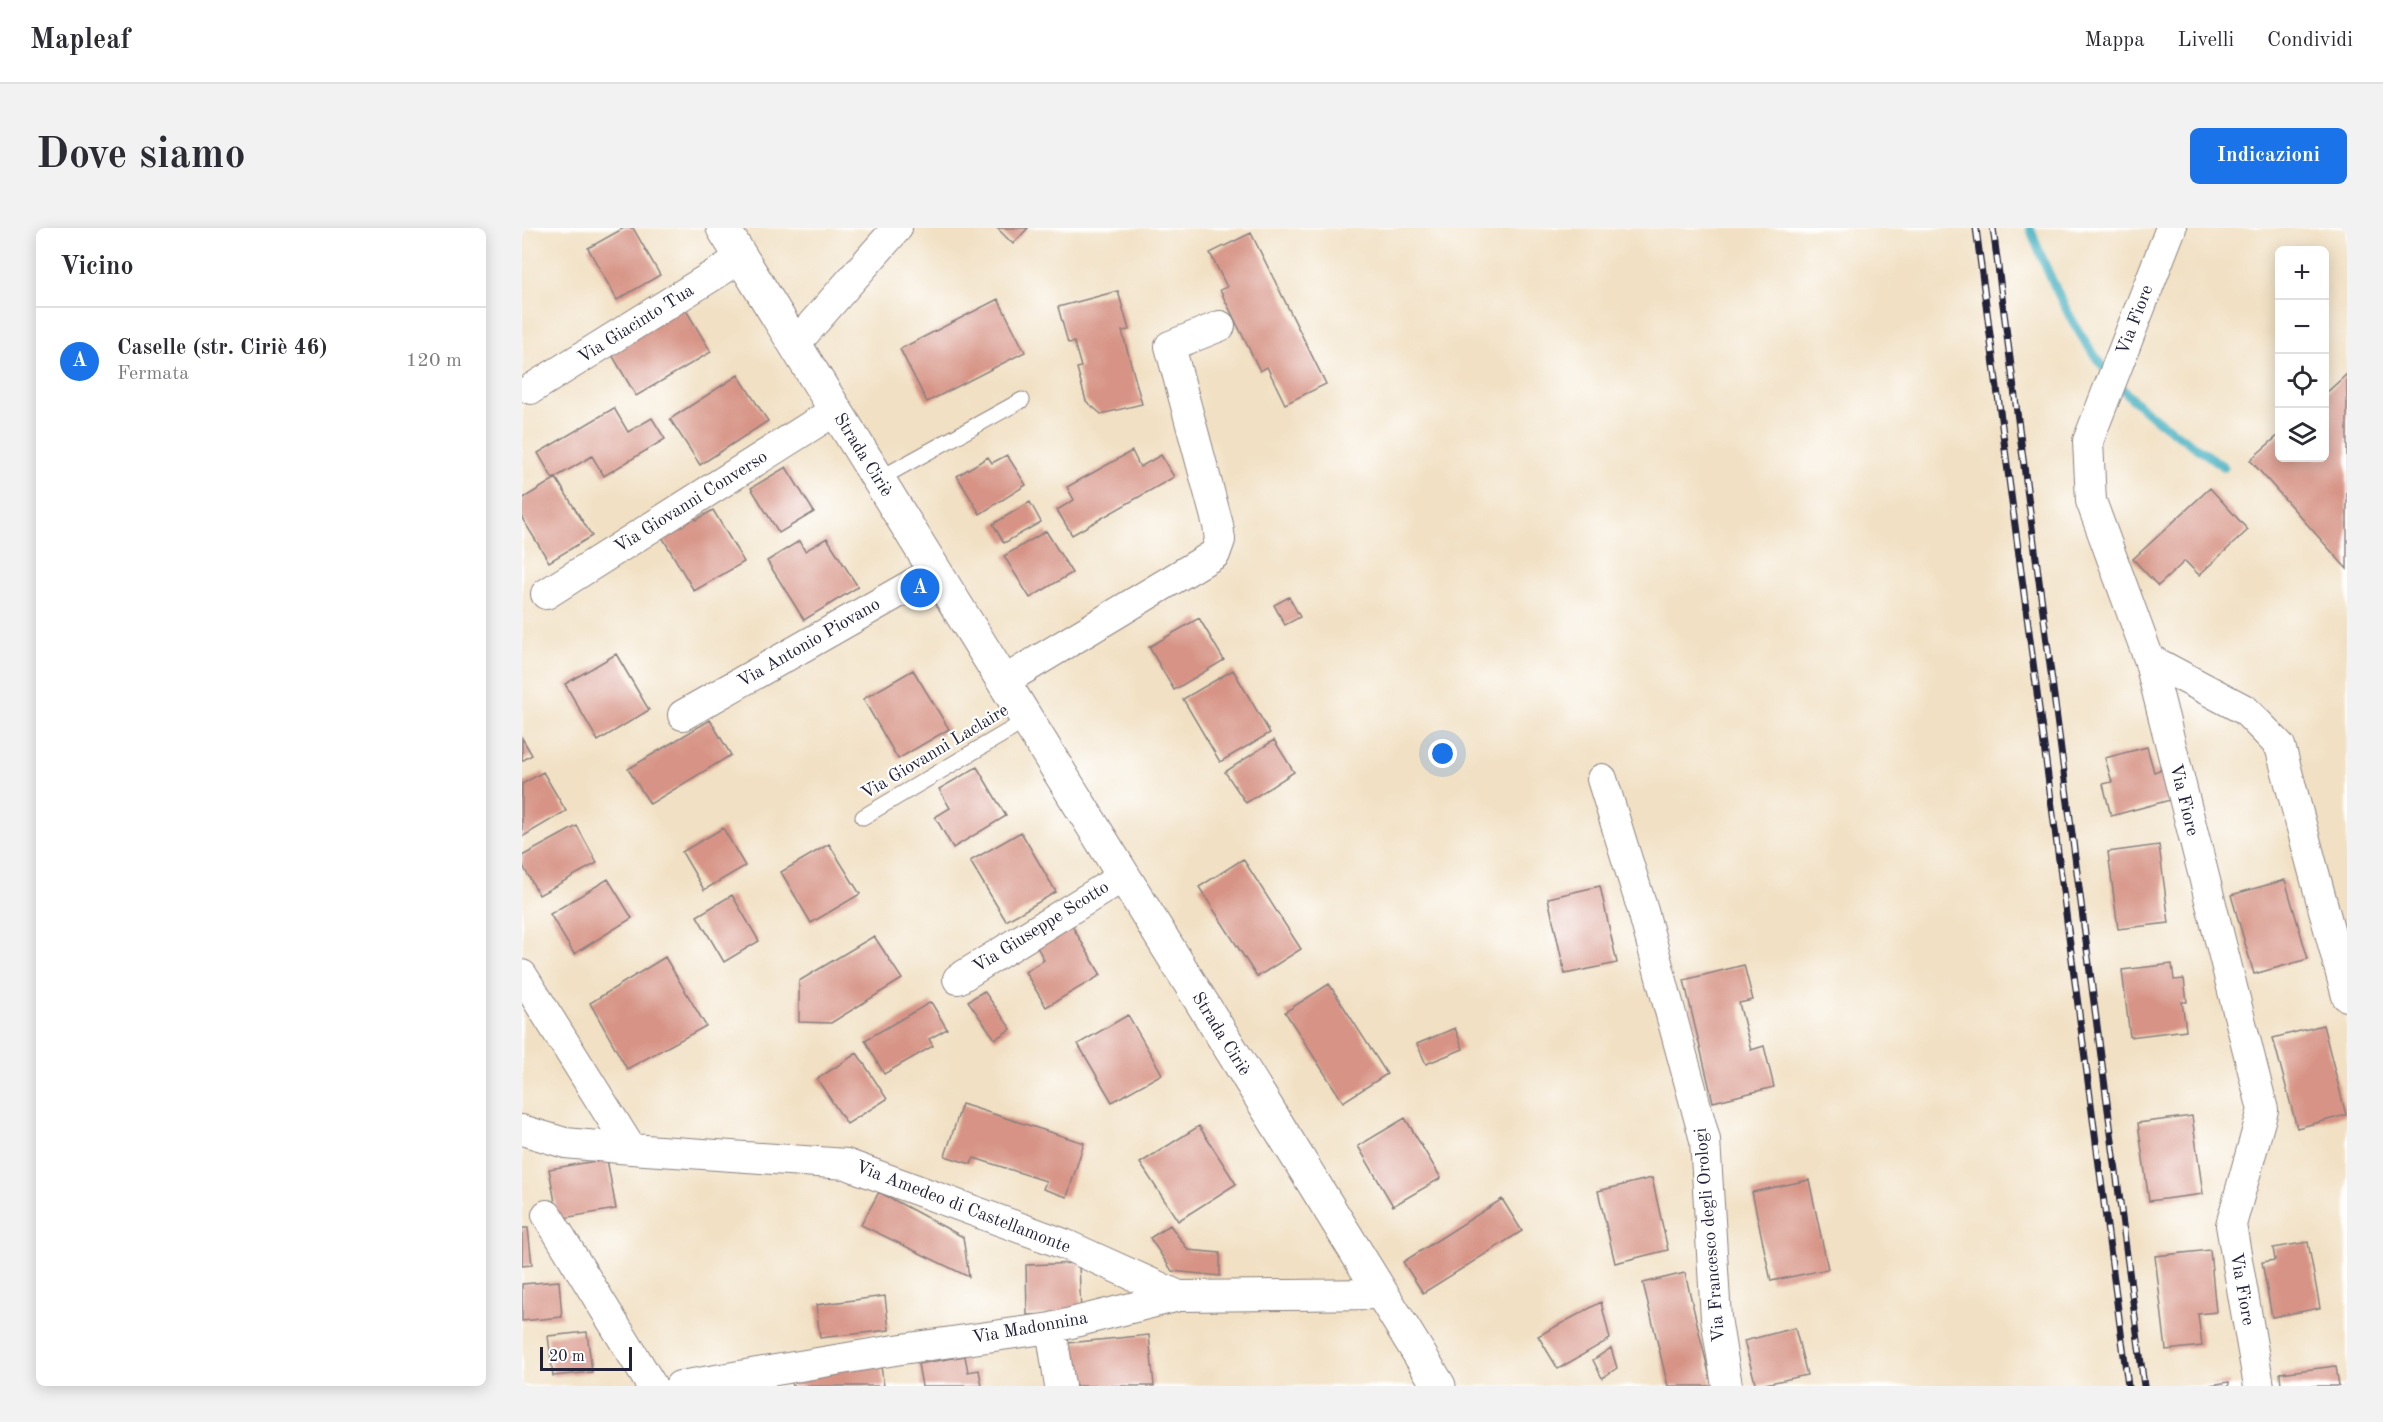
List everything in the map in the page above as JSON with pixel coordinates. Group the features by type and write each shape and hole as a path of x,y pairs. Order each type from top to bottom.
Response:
{"street":[{"name":"Strada Ciriè","path":"723,228 1439,1386"},
{"path":"795,344 897,228"},
{"name":"Via Fiore","path":"2171,228 2088,441 2091,501 2149,660 2263,1110 2231,1225 2259,1386"},
{"name":"Via Giacinto Tua","path":"531,389 741,258"},
{"path":"1004,681 1215,554 1220,540 1218,525 1170,346 1220,326"},
{"name":"Via Giovanni Converso","path":"546,594 836,410"},
{"name":"Via Antonio Piovano","path":"683,716 936,571"},
{"path":"2149,660 2245,710 2280,746 2347,996"},
{"name":"Via Francesco degli Orologi","path":"1602,779 1643,911 1705,1140 1716,1318 1727,1386"},
{"name":"Via Giuseppe Scotto","path":"958,979 1124,876"},
{"path":"522,975 631,1149"},
{"name":"Via Amedeo di Castellamonte","path":"522,1130 565,1143 846,1164 1064,1244 1179,1296"},
{"path":"547,1215 652,1386"},
{"name":"Via Madonnina","path":"680,1386 895,1350 1051,1328 1179,1296 1382,1294"},
{"path":"1051,1328 1060,1386"}],"lane":[{"path":"879,479 1022,400"},
{"name":"Via Giovanni Laclaire","path":"863,818 1027,720"}],"building":[{"path":"624,228 633,228 660,275 617,300 588,248"},
{"path":"997,228 1028,228 1013,244"},
{"path":"1251,233 1326,384 1285,404 1267,367 1260,371 1220,290 1227,287 1210,253"},
{"path":"1118,291 1129,330 1122,331 1142,404 1101,414 1086,401 1077,368 1081,367 1074,342 1068,343 1058,307"},
{"path":"998,299 1025,352 927,402 900,349"},
{"path":"683,305 711,352 636,396 608,348"},
{"path":"2347,374 2347,569 2250,460 2275,438 2275,462 2329,462 2329,390"},
{"path":"738,375 768,421 700,465 670,419"},
{"path":"614,408 628,432 652,418 665,439 604,476 592,456 553,479 538,453"},
{"path":"1132,451 1140,467 1161,455 1174,477 1072,535 1057,510 1074,500 1067,487"},
{"path":"1007,455 1026,485 980,514 957,476 988,457 992,463"},
{"path":"786,467 814,512 779,533 751,488"},
{"path":"556,478 592,536 549,562 522,518 522,499"},
{"path":"2210,488 2248,530 2199,575 2185,561 2158,586 2133,559"},
{"path":"1030,502 1041,522 1004,543 993,524"},
{"path":"713,510 744,562 694,591 658,530 691,511 696,520"},
{"path":"1046,531 1072,573 1030,598 1004,556"},
{"path":"827,538 858,587 804,620 767,561 799,541 805,551"},
{"path":"1289,597 1300,617 1285,625 1274,605"},
{"path":"1199,618 1224,660 1174,690 1149,647"},
{"path":"616,654 649,710 598,741 565,684"},
{"path":"913,670 949,729 898,759 863,699"},
{"path":"1233,670 1270,733 1220,762 1183,699"},
{"path":"710,720 731,755 650,804 628,769"},
{"path":"522,738 532,755 522,761"},
{"path":"1274,740 1294,772 1246,803 1225,772"},
{"path":"2147,747 2154,772 2162,769 2170,800 2111,816 2103,784 2112,782 2105,758"},
{"path":"977,767 1006,816 953,848 935,817 950,808 939,789"},
{"path":"543,772 566,811 522,837 522,784"},
{"path":"577,826 597,863 539,895 522,864 522,856"},
{"path":"723,828 745,866 704,890 682,852"},
{"path":"1021,832 1056,892 1006,921 970,861"},
{"path":"829,844 860,894 811,923 781,872"},
{"path":"2159,845 2169,923 2118,929 2108,852"},
{"path":"1243,859 1301,949 1257,977 1199,887"},
{"path":"608,879 632,918 574,954 550,914"},
{"path":"2285,880 2308,959 2254,974 2231,895"},
{"path":"1600,886 1617,963 1565,974 1548,898"},
{"path":"732,895 759,941 724,962 697,916"},
{"path":"1071,924 1101,975 1046,1007 1025,972 1044,960 1036,945"},
{"path":"874,936 902,979 831,1023 799,1022 799,981"},
{"path":"665,957 706,1026 627,1069 590,1003"},
{"path":"2172,964 2174,980 2184,979 2187,1002 2182,1002 2186,1030 2130,1037 2122,970"},
{"path":"1744,965 1753,1000 1739,1003 1751,1050 1764,1046 1774,1087 1713,1102 1684,980"},
{"path":"1329,984 1387,1074 1343,1102 1285,1012"},
{"path":"984,991 1011,1029 995,1039 968,1001"},
{"path":"931,1002 947,1029 929,1039 933,1046 884,1074 865,1040"},
{"path":"1128,1015 1162,1074 1112,1102 1078,1044"},
{"path":"2323,1025 2346,1115 2297,1128 2273,1038"},
{"path":"1455,1028 1463,1049 1426,1064 1417,1044"},
{"path":"857,1053 887,1099 847,1124 817,1079"},
{"path":"962,1104 1084,1143 1067,1197 1043,1189 1046,1181 974,1158 971,1164 945,1156"},
{"path":"2192,1116 2203,1194 2149,1201 2138,1123"},
{"path":"1405,1118 1441,1178 1393,1206 1358,1146"},
{"path":"1199,1126 1236,1184 1178,1221 1140,1163"},
{"path":"607,1159 616,1209 558,1219 549,1169"},
{"path":"1652,1178 1668,1250 1615,1263 1598,1191"},
{"path":"1809,1180 1828,1269 1771,1281 1752,1192"},
{"path":"879,1192 963,1237 969,1277 861,1225"},
{"path":"1502,1199 1522,1231 1423,1293 1403,1262"},
{"path":"1170,1225 1188,1250 1220,1253 1220,1276 1172,1271 1150,1238"},
{"path":"522,1228 528,1228 532,1265 522,1266"},
{"path":"2308,1242 2320,1308 2272,1317 2262,1262 2275,1260 2273,1248"},
{"path":"2210,1250 2216,1312 2198,1314 2202,1346 2166,1350 2155,1256"},
{"path":"1079,1263 1081,1314 1027,1315 1026,1265"},
{"path":"1685,1273 1712,1386 1668,1386 1643,1283"},
{"path":"559,1281 562,1317 522,1321 522,1284"},
{"path":"885,1296 889,1330 820,1338 816,1305"},
{"path":"1601,1302 1610,1339 1558,1369 1538,1336"},
{"path":"1795,1328 1807,1375 1756,1386 1744,1341"},
{"path":"587,1332 592,1372 553,1376 548,1336"},
{"path":"1149,1335 1154,1386 1073,1386 1068,1343"},
{"path":"1611,1348 1617,1368 1602,1378 1593,1360"},
{"path":"965,1356 968,1372 979,1370 982,1386 922,1386 918,1364"},
{"path":"880,1360 884,1386 792,1386 790,1375"},
{"path":"2336,1366 2339,1386 2281,1386 2280,1373"},
{"path":"2229,1382 2229,1386 2211,1386 2211,1385"}],"waterway":[{"path":"2030,228 2050,276 2074,323 2103,367 2139,405 2224,467"}],"railway":[{"path":"1976,228 2128,1386"},
{"path":"1993,228 2144,1386"}],"place":[{"name":"Caselle (str. Ciriè 46)","path":"920,588"}]}
